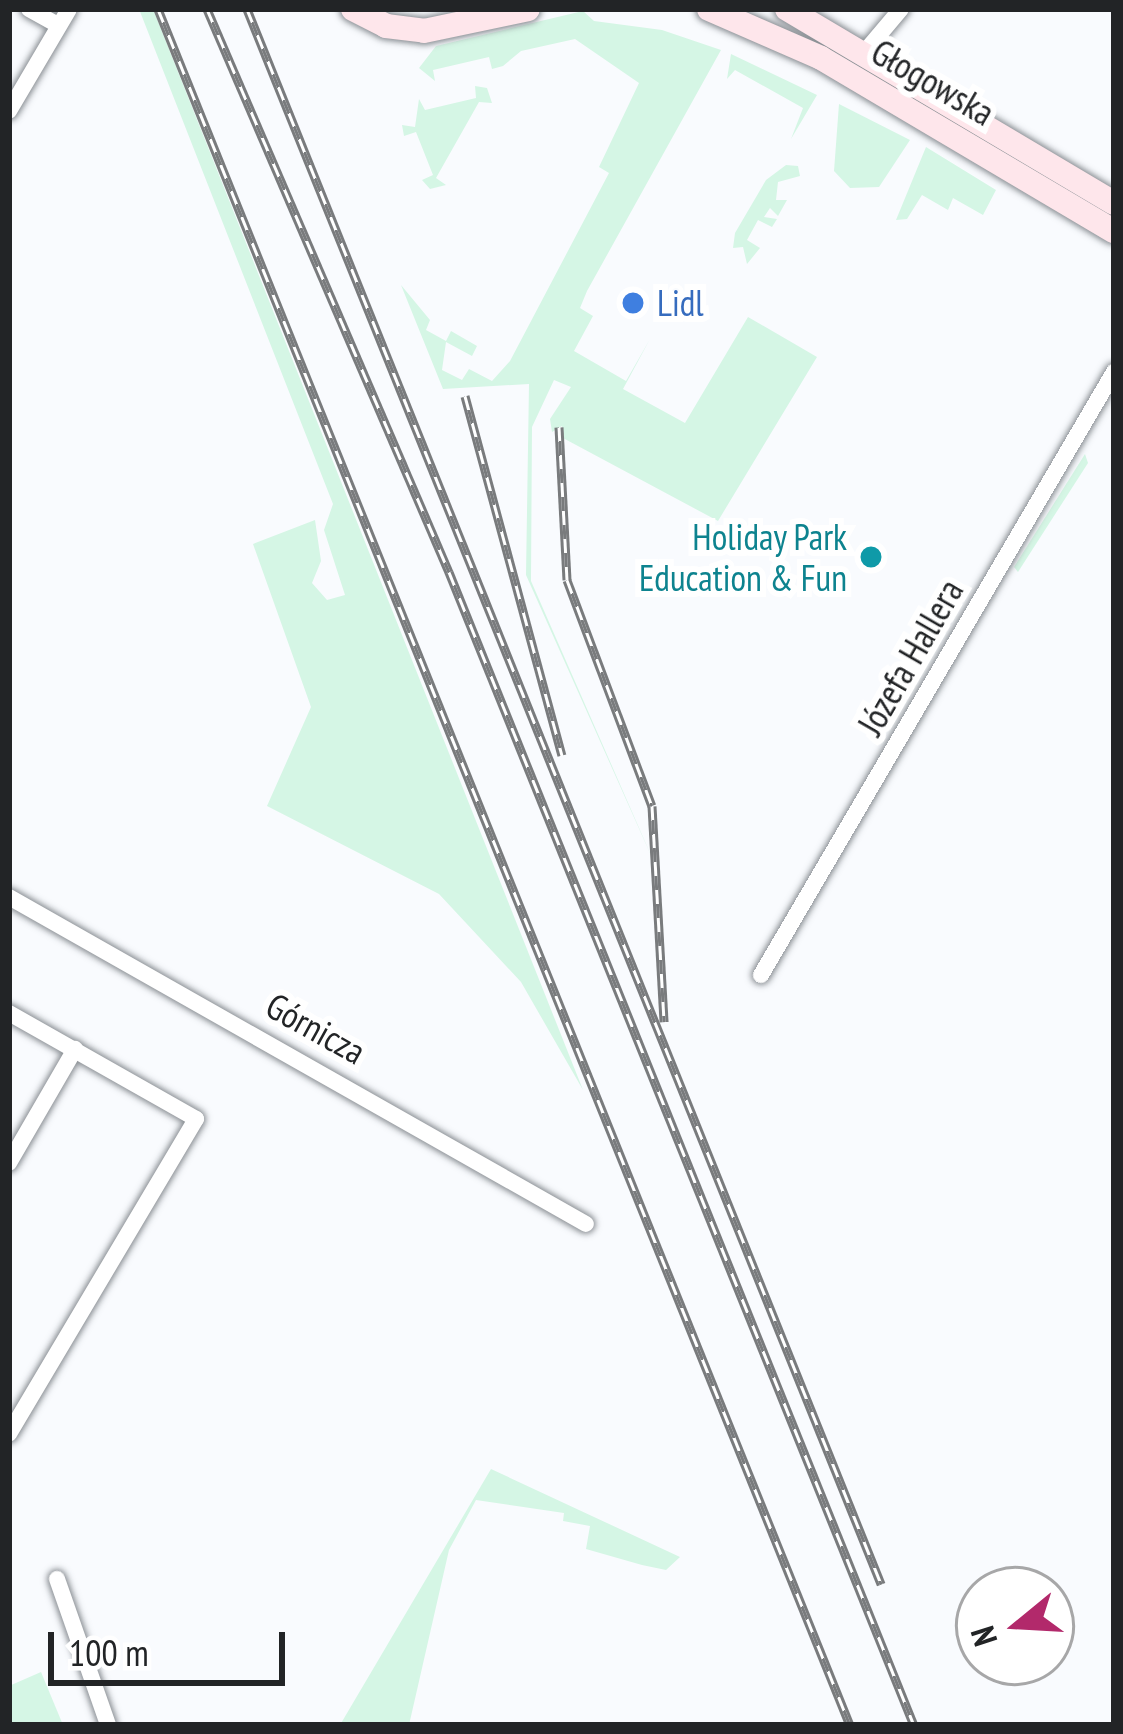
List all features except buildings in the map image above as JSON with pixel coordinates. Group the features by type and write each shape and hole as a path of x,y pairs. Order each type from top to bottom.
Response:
{"main road":[{"path":"353,9 402,29 455,28 528,9"},
{"path":"455,28 478,9"},
{"name":"Głogowska","path":"787,9 1114,203"},
{"name":"Głogowska","path":"710,10 821,58 1114,231"}],"street":[{"path":"28,9 58,26"},
{"path":"9,111 69,9"},
{"path":"863,54 901,9"},
{"name":"Józefa Hallera","path":"761,975 1114,372"},
{"name":"Górnicza","path":"9,897 586,1224"},
{"path":"9,1013 196,1119 9,1434"},
{"path":"9,1163 75,1049"},
{"path":"57,1579 108,1725"}],"green space":[{"path":"139,9 153,9 583,1090 521,982 439,894 267,806 311,707 253,544 315,520 321,561 312,583 327,600 345,595 324,530 333,504"},
{"path":"583,11 594,21 662,30 721,50 587,291 580,308 593,316 574,351 626,381 650,339 623,389 685,423 748,317 817,357 718,521 563,438 562,426 552,432 550,419 571,387 554,380 532,427 531,581 657,869 526,575 529,384 443,389 401,285 430,320 426,330 446,341 451,331 477,346 472,356 446,342 442,370 462,380 469,369 492,381 510,361 609,173 599,167 639,83 575,39 521,51 492,69 489,57 433,70 435,81 419,68 436,46"},
{"path":"731,54 817,95 791,139 803,108 735,70 727,79"},
{"path":"475,86 487,88 492,103 479,102 436,178 446,185 430,189 422,180 433,175 416,132 404,136 402,125 415,127 419,99 425,110 476,98"},
{"path":"839,104 910,140 879,187 850,188 834,171"},
{"path":"926,147 996,190 983,215 953,198 948,210 922,195 907,219 896,220"},
{"path":"786,165 798,166 800,176 778,182 776,200 787,200 778,216 770,208 764,217 777,219 772,227 758,220 747,240 760,248 747,264 743,247 733,248 735,233 766,180"},
{"path":"1085,454 1088,463 1018,572 1014,567"},
{"path":"491,1469 680,1557 666,1570 642,1565 586,1549 590,1526 563,1521 564,1513 476,1500 449,1550 409,1725 340,1725"},
{"path":"41,1672 63,1725 9,1725 9,1686"}],"railway":[{"path":"158,9 850,1725"},
{"path":"207,9 449,572 914,1725"},
{"path":"247,9 881,1584"},
{"path":"465,396 562,755"},
{"path":"559,427 567,580 652,806 664,1022"}],"place":[{"name":"Lidl","path":"633,303"},
{"name":"Holiday Park Education & Fun","path":"871,557"}]}
